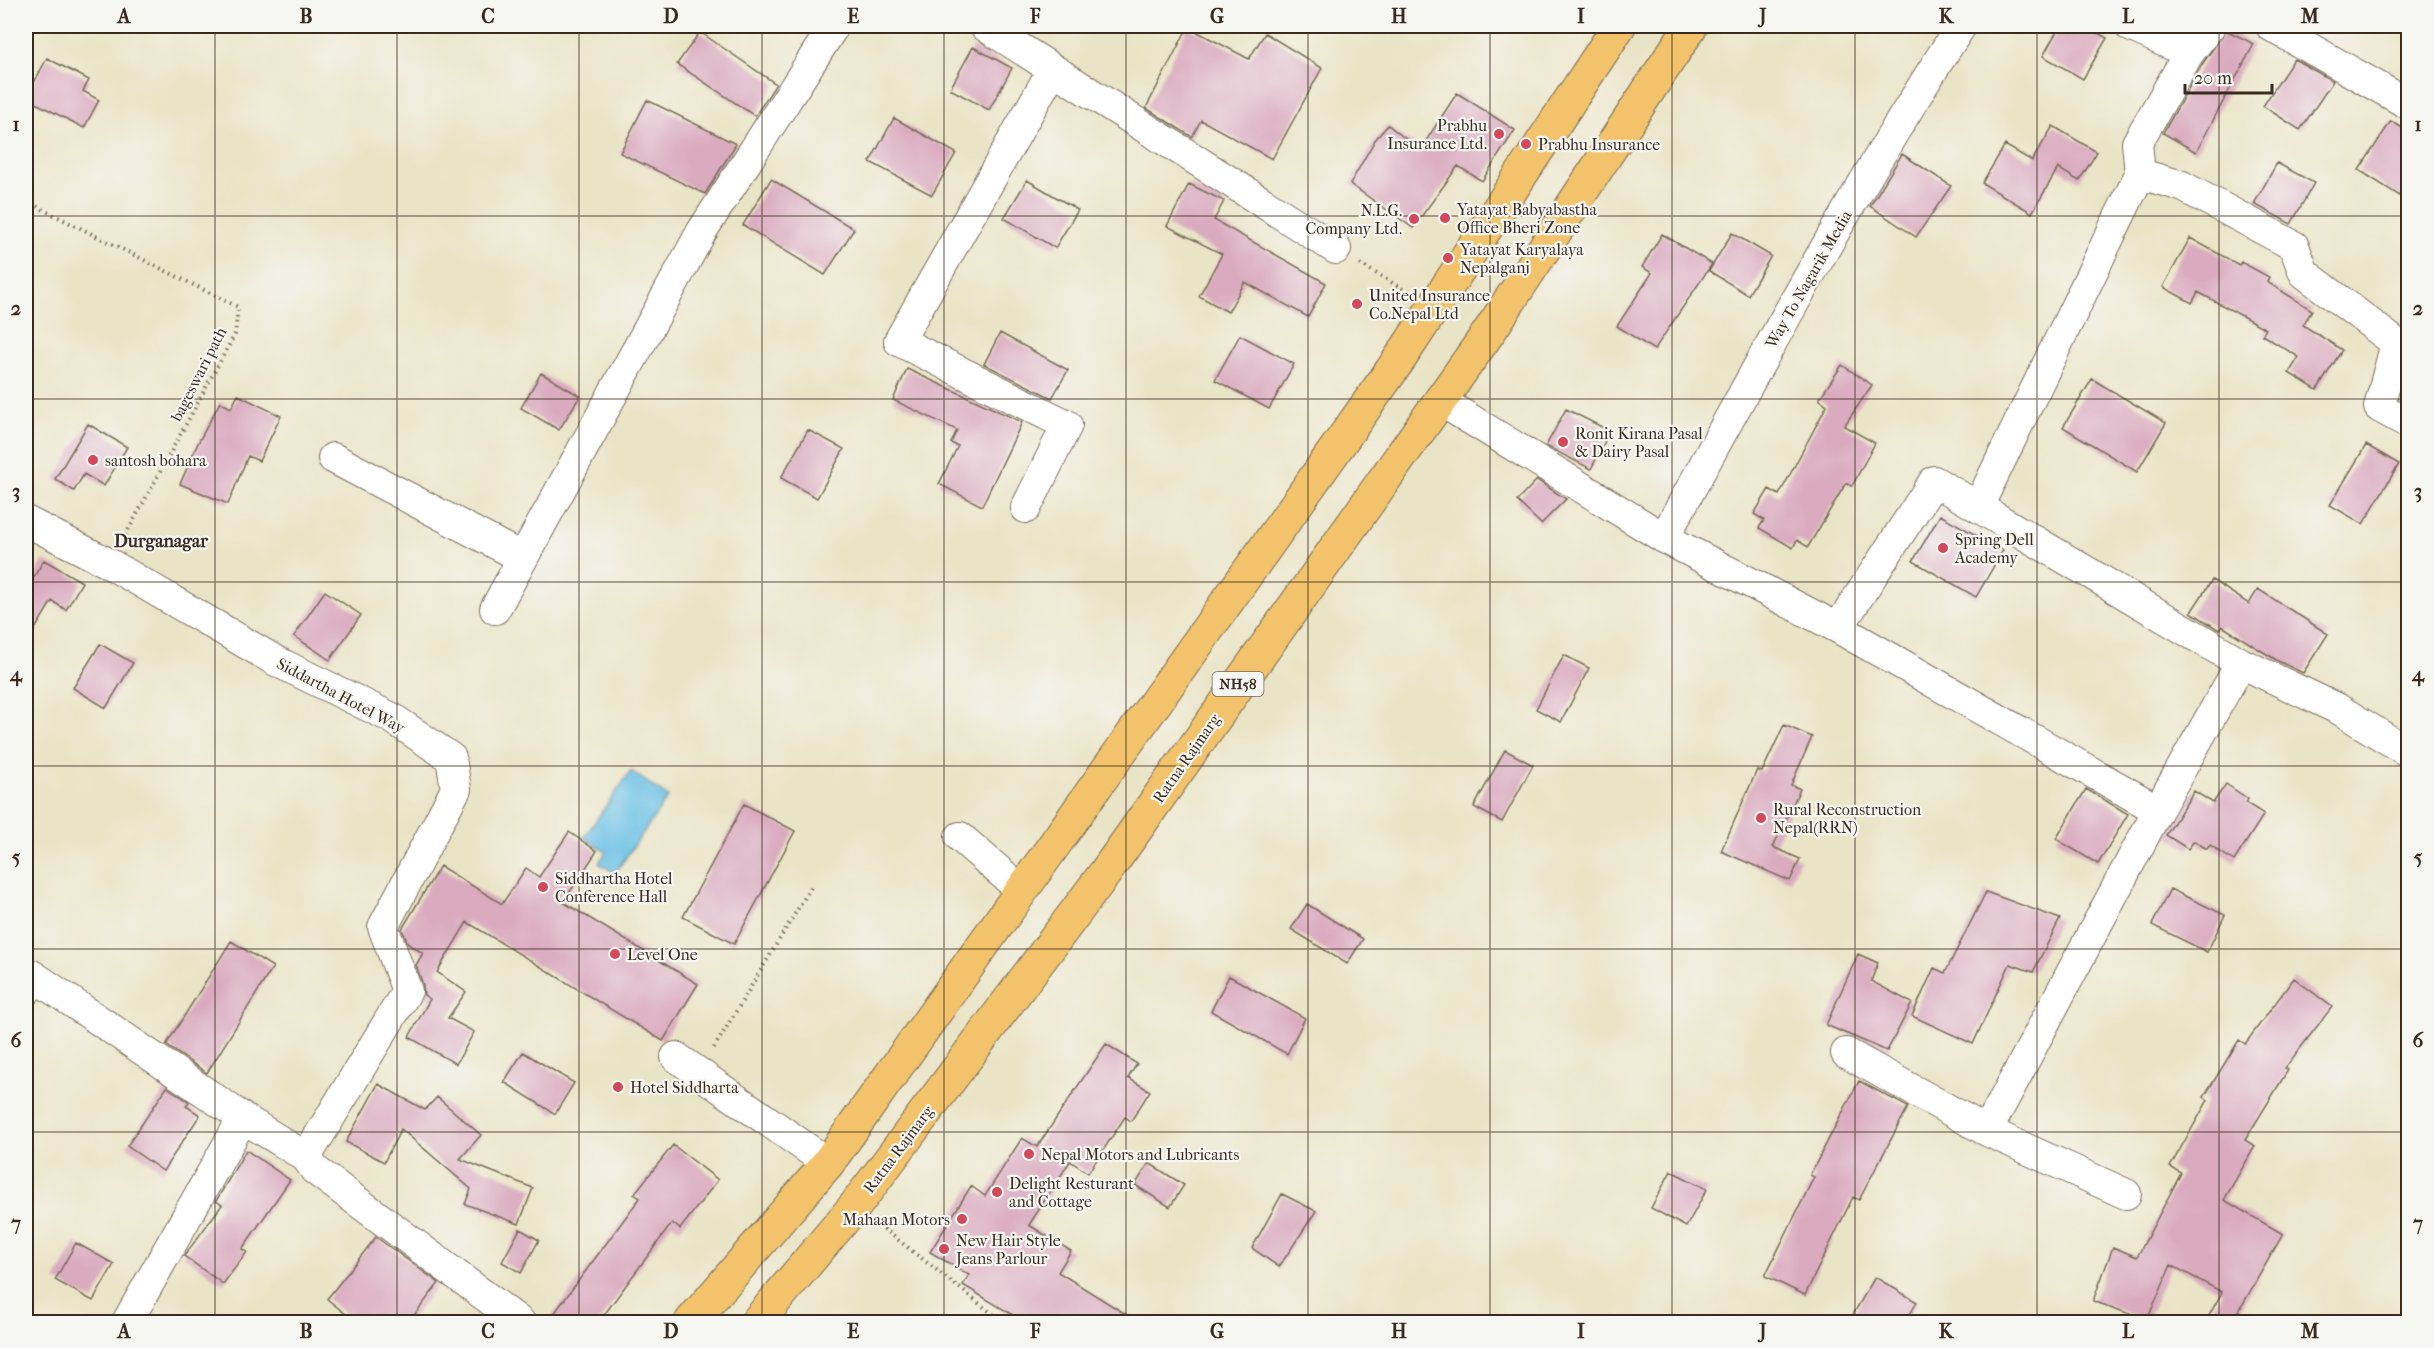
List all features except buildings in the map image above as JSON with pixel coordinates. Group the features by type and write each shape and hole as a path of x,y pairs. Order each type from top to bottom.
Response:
{"highway":[{"path":"691,1323 828,1163 1434,308 1618,26"},
{"name":"Ratna Rajmarg","path":"757,1323 855,1206 1105,873 1489,332 1691,26"}],"street":[{"path":"495,609 702,231 834,26"},
{"path":"985,26 1336,249"},
{"name":"Way To Nagarik Media","path":"1664,538 1790,307 1919,91 1961,26"},
{"path":"2130,26 2189,54"},
{"path":"1978,507 2140,174 2138,143 2189,54 2210,26"},
{"path":"2271,26 2409,104"},
{"path":"1026,508 1067,425 899,341 1053,69"},
{"path":"2140,174 2182,186 2294,246 2304,273 2396,343 2379,407 2409,423"},
{"path":"1439,400 1664,538 1838,628 2157,810"},
{"path":"333,458 523,558"},
{"path":"1838,628 1934,481 2241,663 2340,710 2409,752"},
{"name":"Siddartha Hotel Way","path":"26,520 110,564 276,661 392,718 451,758 456,789 383,927 406,991 306,1157"},
{"path":"1987,1131 2157,810 2241,663"},
{"path":"960,837 1020,890"},
{"path":"28,983 306,1157 315,1170 520,1323"},
{"path":"1846,1053 1987,1131 2126,1194"},
{"path":"688,1065 828,1163"},
{"path":"127,1323 243,1118"}],"path":[{"name":"bageswari path","path":"26,201 238,307 236,334 110,564"},
{"path":"1336,249 1434,308"},
{"path":"688,1065 812,887"},
{"path":"855,1206 1003,1323"}],"water":[{"path":"631,771 668,797 615,873 599,863 606,852 584,837"}],"place":[{"name":"Prabhu Insurance Ltd.","path":"1499,134"},
{"name":"Prabhu Insurance","path":"1526,144"},
{"name":"Yatayat Babyabastha Office Bheri Zone","path":"1445,218"},
{"name":"N.L.G. Company Ltd.","path":"1414,219"},
{"name":"Yatayat Karyalaya Nepalganj","path":"1448,258"},
{"name":"United Insurance Co.Nepal Ltd","path":"1357,304"},
{"name":"Ronit Kirana Pasal & Dairy Pasal","path":"1563,442"},
{"name":"santosh bohara","path":"93,460"},
{"name":"Spring Dell Academy","path":"1943,548"},
{"name":"Rural Reconstruction Nepal(RRN)","path":"1761,818"},
{"name":"Siddhartha Hotel Conference Hall","path":"543,887"},
{"name":"Level One","path":"615,954"},
{"name":"Hotel Siddharta","path":"618,1087"},
{"name":"Nepal Motors and Lubricants","path":"1029,1154"},
{"name":"Delight Resturant and Cottage","path":"997,1192"},
{"name":"Mahaan Motors","path":"962,1219"},
{"name":"New Hair Style Jeans Parlour","path":"944,1249"}],"district":[{"name":"Durganagar","path":"161,541"}]}
